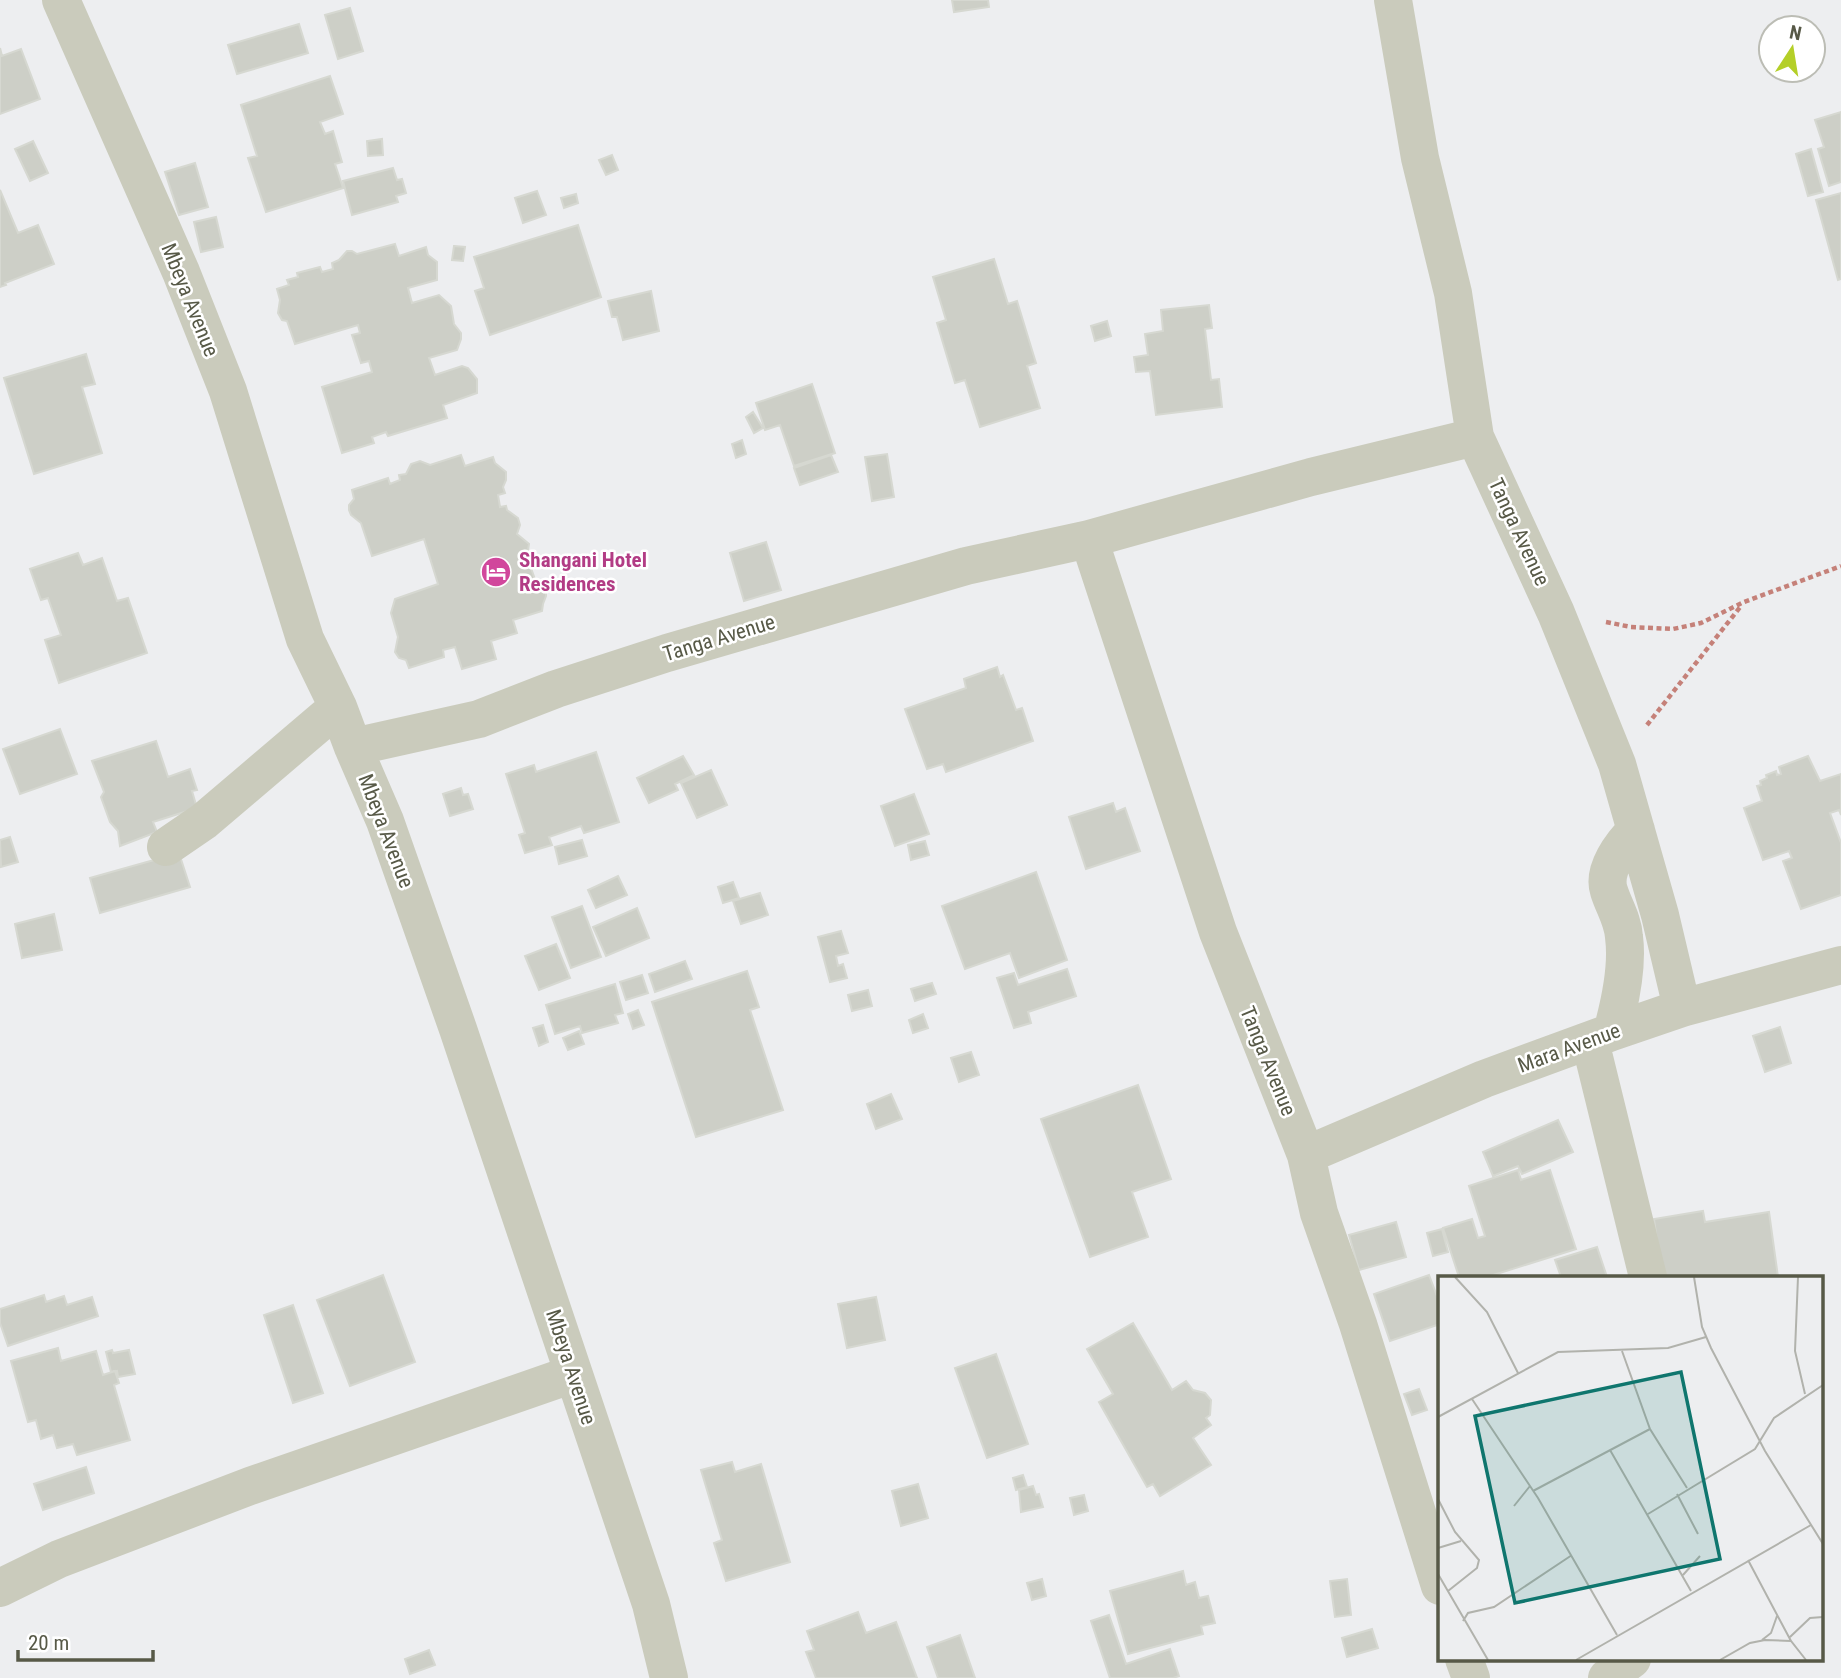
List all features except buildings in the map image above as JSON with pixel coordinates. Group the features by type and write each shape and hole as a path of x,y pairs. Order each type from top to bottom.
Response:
{"street":[{"name":"Mbeya Avenue","path":"61,0 181,272 228,391 305,639 338,707 385,821 458,1028 651,1604 669,1678"},
{"path":"1393,0 1423,170 1453,293 1475,437"},
{"name":"Tanga Avenue","path":"353,747 480,719 556,689 667,653 886,588 966,566 1089,539 1311,477 1475,437 1556,613 1617,764 1660,915 1682,1008"},
{"name":"Tanga Avenue","path":"1089,539 1218,932 1306,1155 1319,1213 1359,1324 1438,1580"},
{"path":"166,847 204,821 338,707"},
{"path":"1636,830 1621,848 1608,878 1608,888 1620,915 1625,948 1617,1014 1601,1037 1648,1276"},
{"name":"Mara Avenue","path":"1306,1155 1484,1079 1682,1008 1841,965"},
{"path":"0,1588 59,1559 250,1486 573,1374"},
{"path":"1464,1660 1471,1678"},
{"path":"1607,1678 1631,1660"}],"path":[{"path":"1556,613 1631,627 1672,629 1701,623 1744,602 1841,566"},
{"path":"1617,764 1744,602"}],"place":[{"name":"Shangani Hotel Residences","path":"496,572"}]}
